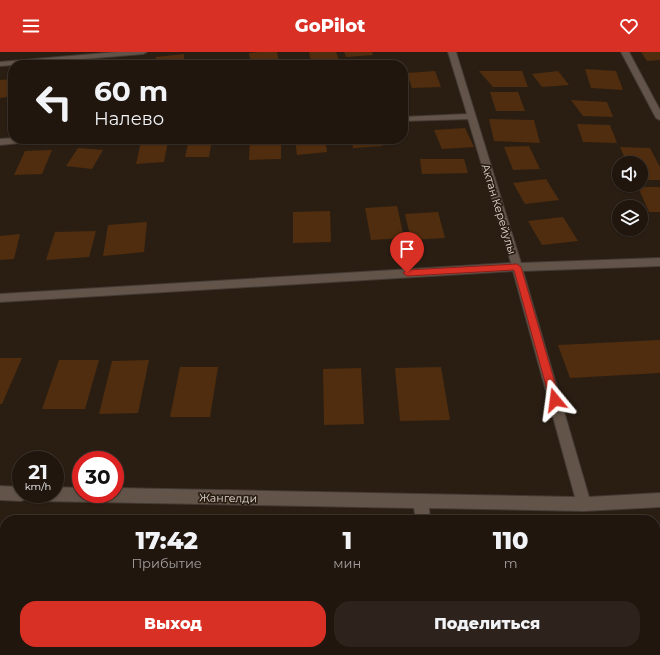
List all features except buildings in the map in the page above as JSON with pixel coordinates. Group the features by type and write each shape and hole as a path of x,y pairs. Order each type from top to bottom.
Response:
{"street":[{"path":"48,60 143,52"},
{"name":"Актан Керейулы","path":"452,52 517,267 584,504"},
{"path":"625,52 660,118"},
{"path":"408,119 472,116"},
{"path":"0,298 517,267 660,262"},
{"path":"0,493 12,494"},
{"name":"Жангелди","path":"64,495 584,504 660,500"},
{"path":"421,502 422,515"}],"route":[{"path":"407,273 517,267 555,400"}]}
